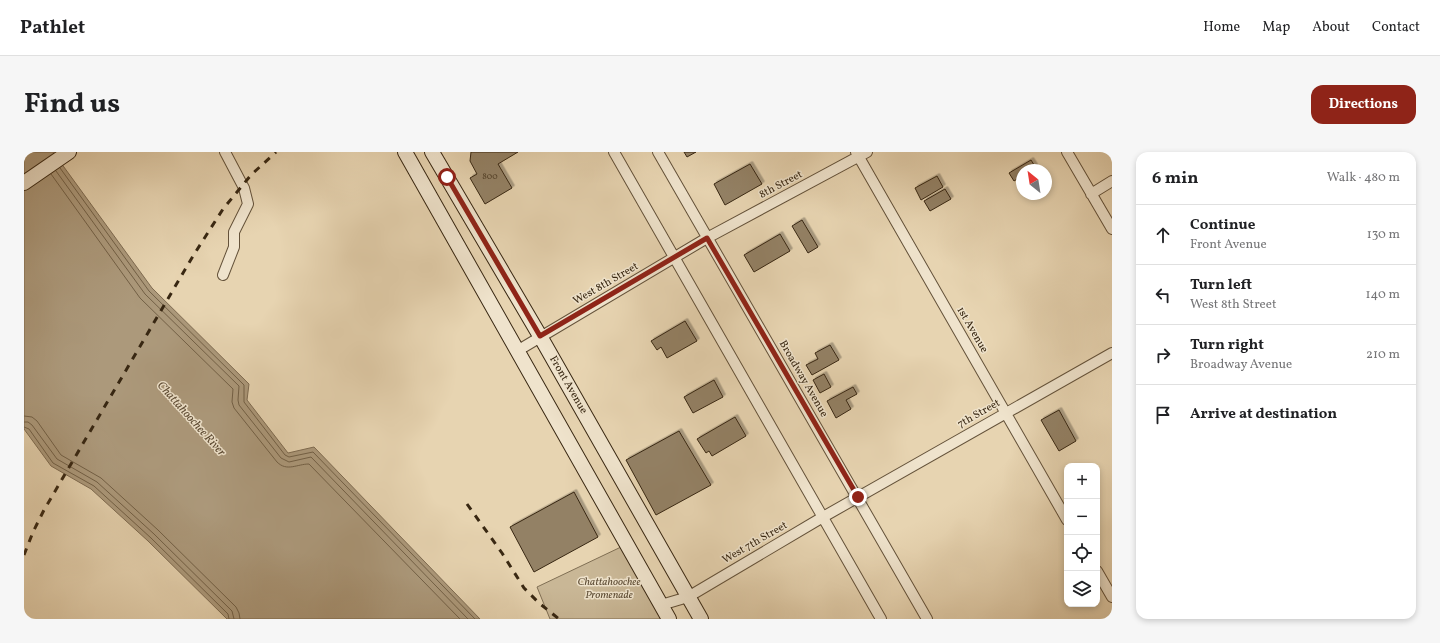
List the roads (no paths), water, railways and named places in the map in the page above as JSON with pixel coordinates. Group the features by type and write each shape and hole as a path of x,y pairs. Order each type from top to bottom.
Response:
{"street":[{"path":"24,183 69,152"},
{"path":"405,152 669,619"},
{"name":"Front Avenue","path":"432,152 540,336 700,619"},
{"path":"614,152 881,619"},
{"name":"Broadway Avenue","path":"658,152 927,619"},
{"path":"1067,152 1112,229"},
{"name":"8th Street","path":"707,238 861,153"},
{"name":"1st Avenue","path":"861,153 1005,413 1064,515"},
{"path":"223,275 234,247 234,232 248,204 244,188 229,154"},
{"path":"1091,194 1112,181"},
{"name":"West 8th Street","path":"517,351 707,238"},
{"name":"7th Street","path":"858,497 1112,353"},
{"name":"West 7th Street","path":"661,605 688,597 858,497"},
{"path":"1100,576 1112,597"}],"water":[{"name":"Chattahoochee River","path":"24,152 53,152 152,288 249,384 247,400 288,453 314,447 480,619 227,619 148,541 91,489 51,466 24,429"}],"railway":[{"path":"24,555 44,510 193,256 223,209 251,175 276,152"},
{"path":"467,504 502,553 524,588 539,603 559,619"}],"park label":[{"name":"Chattahoochee Promenade","path":"609,588"}]}
